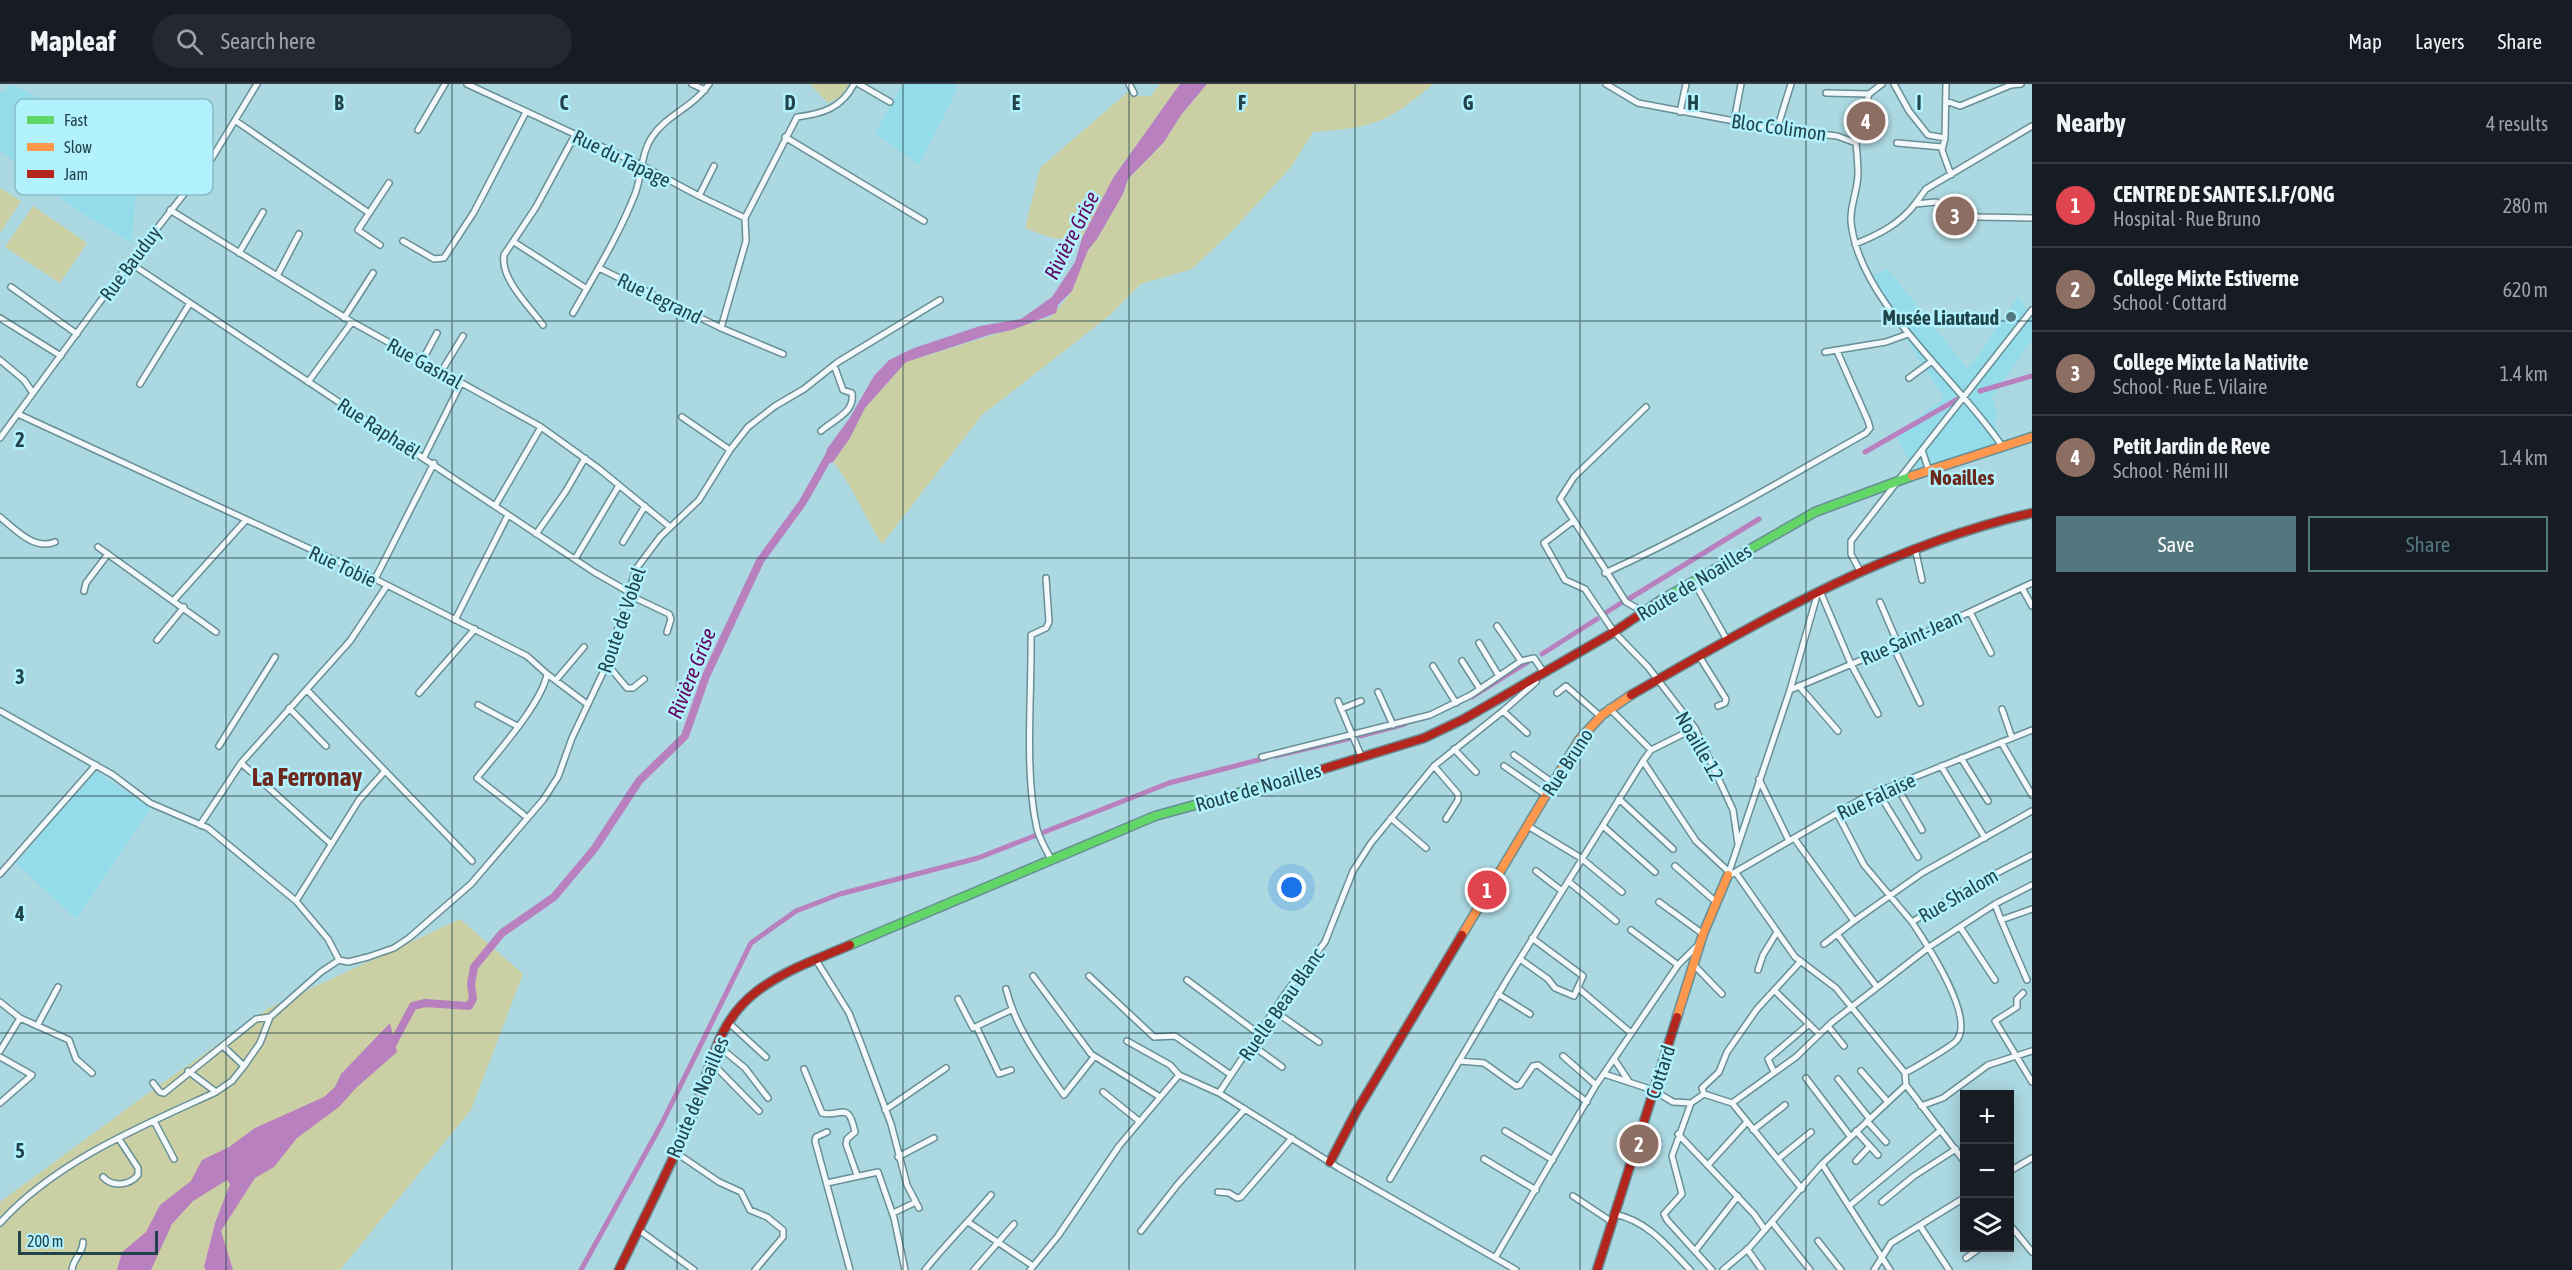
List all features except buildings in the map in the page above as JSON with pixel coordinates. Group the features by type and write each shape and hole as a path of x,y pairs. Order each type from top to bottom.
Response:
{"street":[{"name":"Rue Bauduy","path":"213,157 257,84"},
{"path":"418,130 445,84"},
{"name":"Rue du Tapage","path":"467,84 643,166 745,218"},
{"path":"692,84 705,90"},
{"path":"573,313 599,268 635,194 653,135 709,84"},
{"path":"721,328 746,241 745,218 785,137 797,117 824,113 840,102 853,86 845,84"},
{"path":"859,84 890,102"},
{"path":"1129,84 1134,93"},
{"name":"Bloc Colimon","path":"1606,84 1638,104 1777,129 1837,136 1856,143"},
{"path":"1620,93 1623,84"},
{"path":"1680,112 1686,84"},
{"path":"1734,121 1741,84"},
{"path":"1777,129 1791,84"},
{"path":"1882,84 1869,94 1856,143 1858,176 1851,209 1855,244 1865,270 1908,334 1966,397 2002,446"},
{"path":"1894,84 1909,111 1928,135 1945,138"},
{"path":"1946,84 1945,138 1942,147 1951,175"},
{"path":"1946,101 1961,106 2011,85 2020,84"},
{"path":"1826,93 1869,94"},
{"path":"403,241 434,259 444,258 474,212 526,112"},
{"path":"236,121 369,213"},
{"path":"1855,244 1906,216 1926,189 2032,126"},
{"path":"543,325 507,274 503,262 504,255 514,242 575,135"},
{"path":"785,137 924,221"},
{"path":"1897,143 1942,147"},
{"path":"699,196 714,166"},
{"path":"380,245 358,231 389,183"},
{"name":"Rue Bauduy","path":"0,438 182,195"},
{"path":"1915,204 1936,202 1962,215 2032,218"},
{"name":"Rue Gasnal","path":"170,210 344,318 541,427 585,458 670,527"},
{"path":"239,253 263,212"},
{"path":"277,276 299,234"},
{"path":"514,242 587,289"},
{"name":"Rue Raphaël","path":"130,263 434,463 536,534 629,594 669,614 671,619 667,632"},
{"name":"Rue Legrand","path":"599,268 721,328 783,354"},
{"path":"344,318 373,273"},
{"path":"11,287 76,334"},
{"name":"Route de Vobel","path":"339,960 348,962 394,948 471,884 516,833 552,786 607,664 636,569 645,554 699,500 730,450 748,427 775,406 804,389 834,365 940,300"},
{"path":"140,384 190,303"},
{"path":"1860,573 1851,554 1851,541 2032,310"},
{"path":"0,318 61,356"},
{"path":"308,381 352,322"},
{"path":"422,361 437,333"},
{"path":"1825,352 1886,342 1908,334"},
{"path":"441,372 463,336"},
{"path":"1605,573 1793,476 1826,454 1869,431 1868,421 1837,351"},
{"path":"0,360 24,380 33,393"},
{"path":"1910,378 1932,361"},
{"path":"821,431 846,413 853,399 852,393 843,390 841,377 834,365"},
{"path":"424,457 461,383"},
{"path":"1642,611 1626,602 1605,573 1560,499 1591,460 1646,407"},
{"name":"Rue Tobie","path":"18,414 122,460 375,579 475,629 527,656 587,704"},
{"path":"682,417 730,450"},
{"path":"495,506 541,427"},
{"name":"Route de Noailles","path":"620,1270 690,1118 709,1060 729,1023 755,993 789,971 1155,816 1362,758 1424,738 1464,719 1545,673 1614,632 1642,611 1815,512 1896,481 2032,437"},
{"path":"1922,450 1929,471"},
{"path":"536,534 566,491 585,458"},
{"path":"375,579 434,463"},
{"path":"575,559 618,487"},
{"path":"623,542 645,506"},
{"name":"Rue Bruno","path":"1330,1162 1356,1112 1579,740 1600,716 1609,708 1727,640 1819,592 1915,548 1955,533 2032,513"},
{"path":"455,620 508,515"},
{"path":"0,517 33,542 47,545 55,542"},
{"path":"174,600 246,520"},
{"name":"Noaille 12","path":"1573,521 1544,543 1565,580 1585,589 1614,632 1658,680 1695,729 1733,810 1738,844"},
{"path":"98,548 184,607 216,632"},
{"path":"1915,548 1922,580"},
{"path":"84,591 86,583 108,554"},
{"path":"1046,578 1049,622 1046,628 1031,635 1032,692 1029,756 1037,830 1051,859"},
{"path":"1694,582 1727,640"},
{"name":"Rue Saint-Jean","path":"1790,690 2032,583"},
{"path":"200,825 241,763 350,641 386,586"},
{"path":"2022,588 2032,606"},
{"path":"1819,592 1851,664 1878,714"},
{"path":"1731,873 1738,844 1790,690 1819,592"},
{"path":"1880,602 1920,703"},
{"path":"157,640 184,607"},
{"path":"1970,612 1991,653"},
{"path":"1497,626 1521,661"},
{"path":"419,693 475,629"},
{"path":"1479,643 1499,676"},
{"path":"556,680 584,647"},
{"path":"1699,656 1726,699 1725,703 1718,706"},
{"path":"219,746 275,657"},
{"path":"1262,757 1430,715 1480,689 1521,661 1534,658 1545,673"},
{"path":"1462,661 1480,689"},
{"path":"607,664 627,688 633,688 644,680"},
{"path":"1433,666 1456,703"},
{"name":"Ruelle Beau Blanc","path":"1219,1093 1274,1011 1325,942 1353,871 1391,818 1434,766 1503,711 1545,673"},
{"path":"524,815 477,778 541,692 547,674"},
{"path":"1557,693 1566,686 1600,716"},
{"path":"1800,686 1838,731"},
{"path":"307,690 472,861"},
{"path":"1378,692 1393,725"},
{"path":"1338,701 1362,758"},
{"path":"1341,709 1361,701"},
{"path":"478,705 517,726"},
{"path":"289,708 326,746"},
{"path":"1609,708 1651,750"},
{"path":"2002,709 2012,738"},
{"path":"0,711 96,765 150,803 200,825 296,901 328,939 339,960 321,972 270,1017 260,1043 232,1081 216,1092 119,1139 43,1183 0,1223"},
{"path":"1503,711 1527,733"},
{"path":"1390,1179 1498,994 1643,761 1651,750 1695,729"},
{"name":"Rue Falaise","path":"1731,873 1878,792 2032,730"},
{"path":"2001,742 2032,795"},
{"path":"1454,749 1476,772"},
{"path":"1514,755 1553,783"},
{"path":"1961,758 1988,801"},
{"path":"1643,761 1696,841 1731,873 1801,961 1836,988 1853,1007 1905,1073 1906,1085 1960,1154"},
{"path":"241,763 330,843"},
{"path":"0,874 96,765"},
{"path":"1434,766 1458,794 1458,800 1446,819"},
{"path":"1504,766 1546,795"},
{"path":"1941,766 1985,838"},
{"path":"296,901 330,843 359,800 385,771"},
{"path":"1759,779 1792,840 1854,921"},
{"path":"1896,785 1922,830"},
{"path":"1878,792 1918,856"},
{"path":"1619,799 1673,849"},
{"path":"1824,944 1922,873 2032,810"},
{"path":"1837,813 1864,865 1911,922"},
{"path":"1391,818 1426,848"},
{"path":"1603,825 1655,872"},
{"path":"1528,826 1581,858 1623,892"},
{"name":"Rue Shalom","path":"1905,1073 1955,1043 1961,1029 1949,984 1911,922 1962,891 2032,855"},
{"path":"1675,866 1716,902"},
{"path":"1536,872 1562,891"},
{"name":"Cottard","path":"1597,1270 1702,938 1716,902 1731,873"},
{"path":"1568,881 1616,921"},
{"path":"1732,1103 1929,948 1995,904 2032,885"},
{"path":"1495,1258 1596,1085 1678,965 1702,938 1659,902"},
{"path":"1995,904 2027,980"},
{"path":"2001,921 2032,909"},
{"path":"1960,927 1995,980"},
{"path":"1631,930 1678,965"},
{"path":"1758,970 1763,954 1778,932"},
{"path":"1837,934 1877,987"},
{"path":"1520,959 1548,979 1555,988 1574,996 1583,981 1581,974 1532,938"},
{"path":"816,960 849,1013 885,1110 914,1203 919,1208"},
{"path":"1704,1094 1702,1088 1719,1072 1727,1052 1774,990 1801,961"},
{"path":"1694,965 1722,994"},
{"path":"1033,976 1094,1057 1160,1097"},
{"path":"1089,976 1154,1037 1173,1035 1232,1075"},
{"path":"1187,980 1259,1034"},
{"path":"37,1026 58,987"},
{"path":"1578,988 1631,1033"},
{"path":"1006,989 1011,1010 1025,1036 1064,1095 1068,1093 1094,1057"},
{"path":"1774,990 1819,1034"},
{"path":"2023,993 2017,999 2017,1007 1995,1021 2032,1082"},
{"path":"1498,994 1530,1014"},
{"path":"958,999 972,1027 977,1028 999,1074 1011,1070"},
{"path":"0,1002 20,1018 69,1040 76,1059 92,1073"},
{"path":"977,1028 1011,1010"},
{"path":"1274,1011 1319,1042"},
{"path":"153,1083 160,1092 164,1093 188,1071 224,1047 256,1019 270,1017"},
{"path":"0,1051 20,1018"},
{"path":"729,1023 766,1057"},
{"path":"1774,1072 1768,1059 1809,1024"},
{"path":"1828,1026 1844,1046"},
{"path":"1126,1041 1170,1065 1179,1076 1219,1093 1330,1162 1516,1270"},
{"path":"717,1045 745,1068 768,1098"},
{"path":"1252,1045 1281,1067"},
{"path":"224,1047 244,1066"},
{"path":"1921,1106 1943,1098 1988,1065 2016,1058 2032,1051"},
{"path":"1563,1056 1596,1085"},
{"path":"0,1057 32,1075 0,1103"},
{"path":"1614,1059 1628,1081"},
{"path":"709,1060 759,1111"},
{"path":"1459,1061 1484,1063 1516,1086 1533,1066 1538,1065 1587,1102"},
{"path":"885,1110 946,1068"},
{"path":"804,1070 822,1113 845,1111 850,1114 855,1132 847,1139 846,1144 857,1175"},
{"path":"188,1071 216,1092"},
{"path":"1862,1071 1888,1102"},
{"path":"1604,1074 1653,1090 1673,1102 1691,1103"},
{"path":"968,1222 1031,1268 1058,1236 1139,1121 1179,1076"},
{"path":"1806,1078 1850,1136"},
{"path":"1838,1079 1886,1142"},
{"path":"1724,1270 1747,1250 1822,1164 1906,1085"},
{"path":"1103,1092 1139,1121"},
{"path":"1704,1094 1691,1103 1678,1134 1672,1158 1682,1194 1664,1214 1712,1270"},
{"path":"1704,1094 1732,1103 1802,1189"},
{"path":"1754,1130 1785,1106"},
{"path":"1141,1231 1178,1184 1245,1109"},
{"path":"154,1121 174,1159"},
{"path":"1708,1166 1747,1122"},
{"path":"1849,1206 1941,1130"},
{"path":"1505,1131 1553,1160"},
{"path":"1856,1131 1878,1155"},
{"path":"827,1132 815,1139 850,1270"},
{"path":"1778,1160 1811,1132"},
{"path":"1678,1134 1738,1196 1765,1230"},
{"path":"898,1157 934,1138"},
{"path":"1218,1192 1229,1193 1237,1198 1241,1197 1292,1138"},
{"path":"103,1177 116,1184 131,1182 138,1175 138,1168 119,1139"},
{"path":"1856,1161 1870,1146"},
{"path":"1882,1202 1914,1176 1956,1149"},
{"path":"675,1152 718,1182 741,1192 750,1210 766,1217 783,1230 783,1237 755,1270"},
{"path":"2014,1169 2032,1158"},
{"path":"1484,1159 1536,1190"},
{"path":"1822,1164 1890,1270"},
{"path":"827,1183 878,1172 893,1213 905,1270"},
{"path":"925,1270 991,1195"},
{"path":"1573,1196 1613,1218 1636,1220 1651,1230 1690,1270"},
{"path":"1695,1251 1738,1196"},
{"path":"1874,1270 1883,1260 1891,1244 1960,1201"},
{"path":"893,1213 914,1203"},
{"path":"1772,1222 1810,1270"},
{"path":"974,1270 1014,1224"},
{"path":"1920,1226 1949,1270"},
{"path":"639,1230 694,1270"},
{"path":"2014,1230 2032,1252"},
{"path":"1818,1241 1841,1270"},
{"path":"72,1270 73,1262 82,1251 82,1242"},
{"path":"1747,1250 1762,1270"},
{"path":"1966,1258 1974,1252"},
{"path":"1731,1263 1737,1270"}],"shaded area":[{"path":"903,84 956,84 957,90 919,165 875,133"},
{"path":"1180,84 1207,84 1181,115 1164,142 1128,179 1123,194 1097,239 1088,250 1072,291 1058,305 1056,313 1012,330 992,334 906,362 865,408 850,438 833,462 822,466 827,449 849,419 874,376 889,360 914,348 980,326 1021,319 1052,297 1075,262 1082,238 1113,178"},
{"path":"13,85 42,99 15,99 15,162 0,151 0,93"},
{"path":"57,195 135,195 132,243 77,210"},
{"path":"1888,269 1967,368 1977,358 2018,296 2032,317 2032,340 1992,397 1998,415 1994,423 2004,442 1920,469 1910,463 1895,434 1944,398 1867,278"},
{"path":"95,771 151,808 76,919 16,863"},
{"path":"390,1023 397,1052 356,1088 339,1107 297,1138 274,1167 255,1178 221,1231 233,1270 206,1270 204,1267 215,1223 230,1184 227,1180 193,1201 172,1224 151,1270 117,1270 122,1252 146,1232 160,1205 191,1181 202,1160 229,1147 255,1128 324,1097 335,1087 341,1074"}],"green space":[{"path":"810,84 849,84 840,97 828,103"},
{"path":"1160,84 1180,84 1113,178 1081,241 1052,238 1025,228 1040,168 1129,91 1131,96 1151,96"},
{"path":"1207,84 1433,84 1403,108 1378,121 1351,128 1313,132 1291,167 1232,231 1192,269 1141,284 1109,316 982,415 882,544 833,462 850,438 865,408 906,362 1051,317 1070,294 1088,250 1097,239 1123,194 1128,179 1164,142 1181,115"},
{"path":"0,188 21,201 0,233"},
{"path":"33,206 87,243 60,283 5,247"},
{"path":"460,919 523,974 471,1110 340,1270 0,1270 0,1202 269,1008"}],"waterway":[{"path":"1980,391 2032,376"},
{"path":"1865,452 1965,395"},
{"name":"Rivière Grise","path":"390,1049 413,1006 425,1003 469,1006 473,999 471,984 474,967 502,933 554,897 595,848 639,781 685,736 706,676 760,561 803,502 829,456"},
{"path":"1627,600 1759,519"},
{"path":"1607,612 1621,603"},
{"path":"1542,654 1597,619"},
{"path":"1472,697 1531,660"},
{"path":"1360,736 1405,724"},
{"path":"1275,756 1348,739"},
{"path":"581,1270 661,1125 751,943 796,911 840,894 978,858 1169,783 1266,758"}],"traffic: fast":[{"path":"1661,600 1815,512 1912,476"},
{"path":"850,945 1155,816 1307,774"}],"traffic: slow":[{"path":"1912,476 2032,437"},
{"path":"1462,935 1579,740 1602,715 1631,695"},
{"path":"1677,1017 1703,934 1728,875"}],"traffic: jam":[{"path":"1631,695 1776,614 1875,566 1978,527 2032,513"},
{"path":"1307,774 1424,738 1464,719 1614,632 1661,600"},
{"path":"1330,1162 1356,1112 1462,935"},
{"path":"619,1270 690,1121 714,1052 730,1020 756,992 778,977 850,945"},
{"path":"1597,1270 1677,1017"}],"place":[{"name":"Petit Jardin de Reve","path":"1866,121"},
{"name":"College Mixte la Nativite","path":"1955,216"},
{"name":"Musée Liautaud","path":"2011,317"},
{"name":"CENTRE DE SANTE S.I.F/ONG","path":"1487,890"},
{"name":"College Mixte Estiverne","path":"1639,1144"}],"district":[{"name":"Noailles","path":"1962,477"},
{"name":"La Ferronay","path":"307,777"}]}
